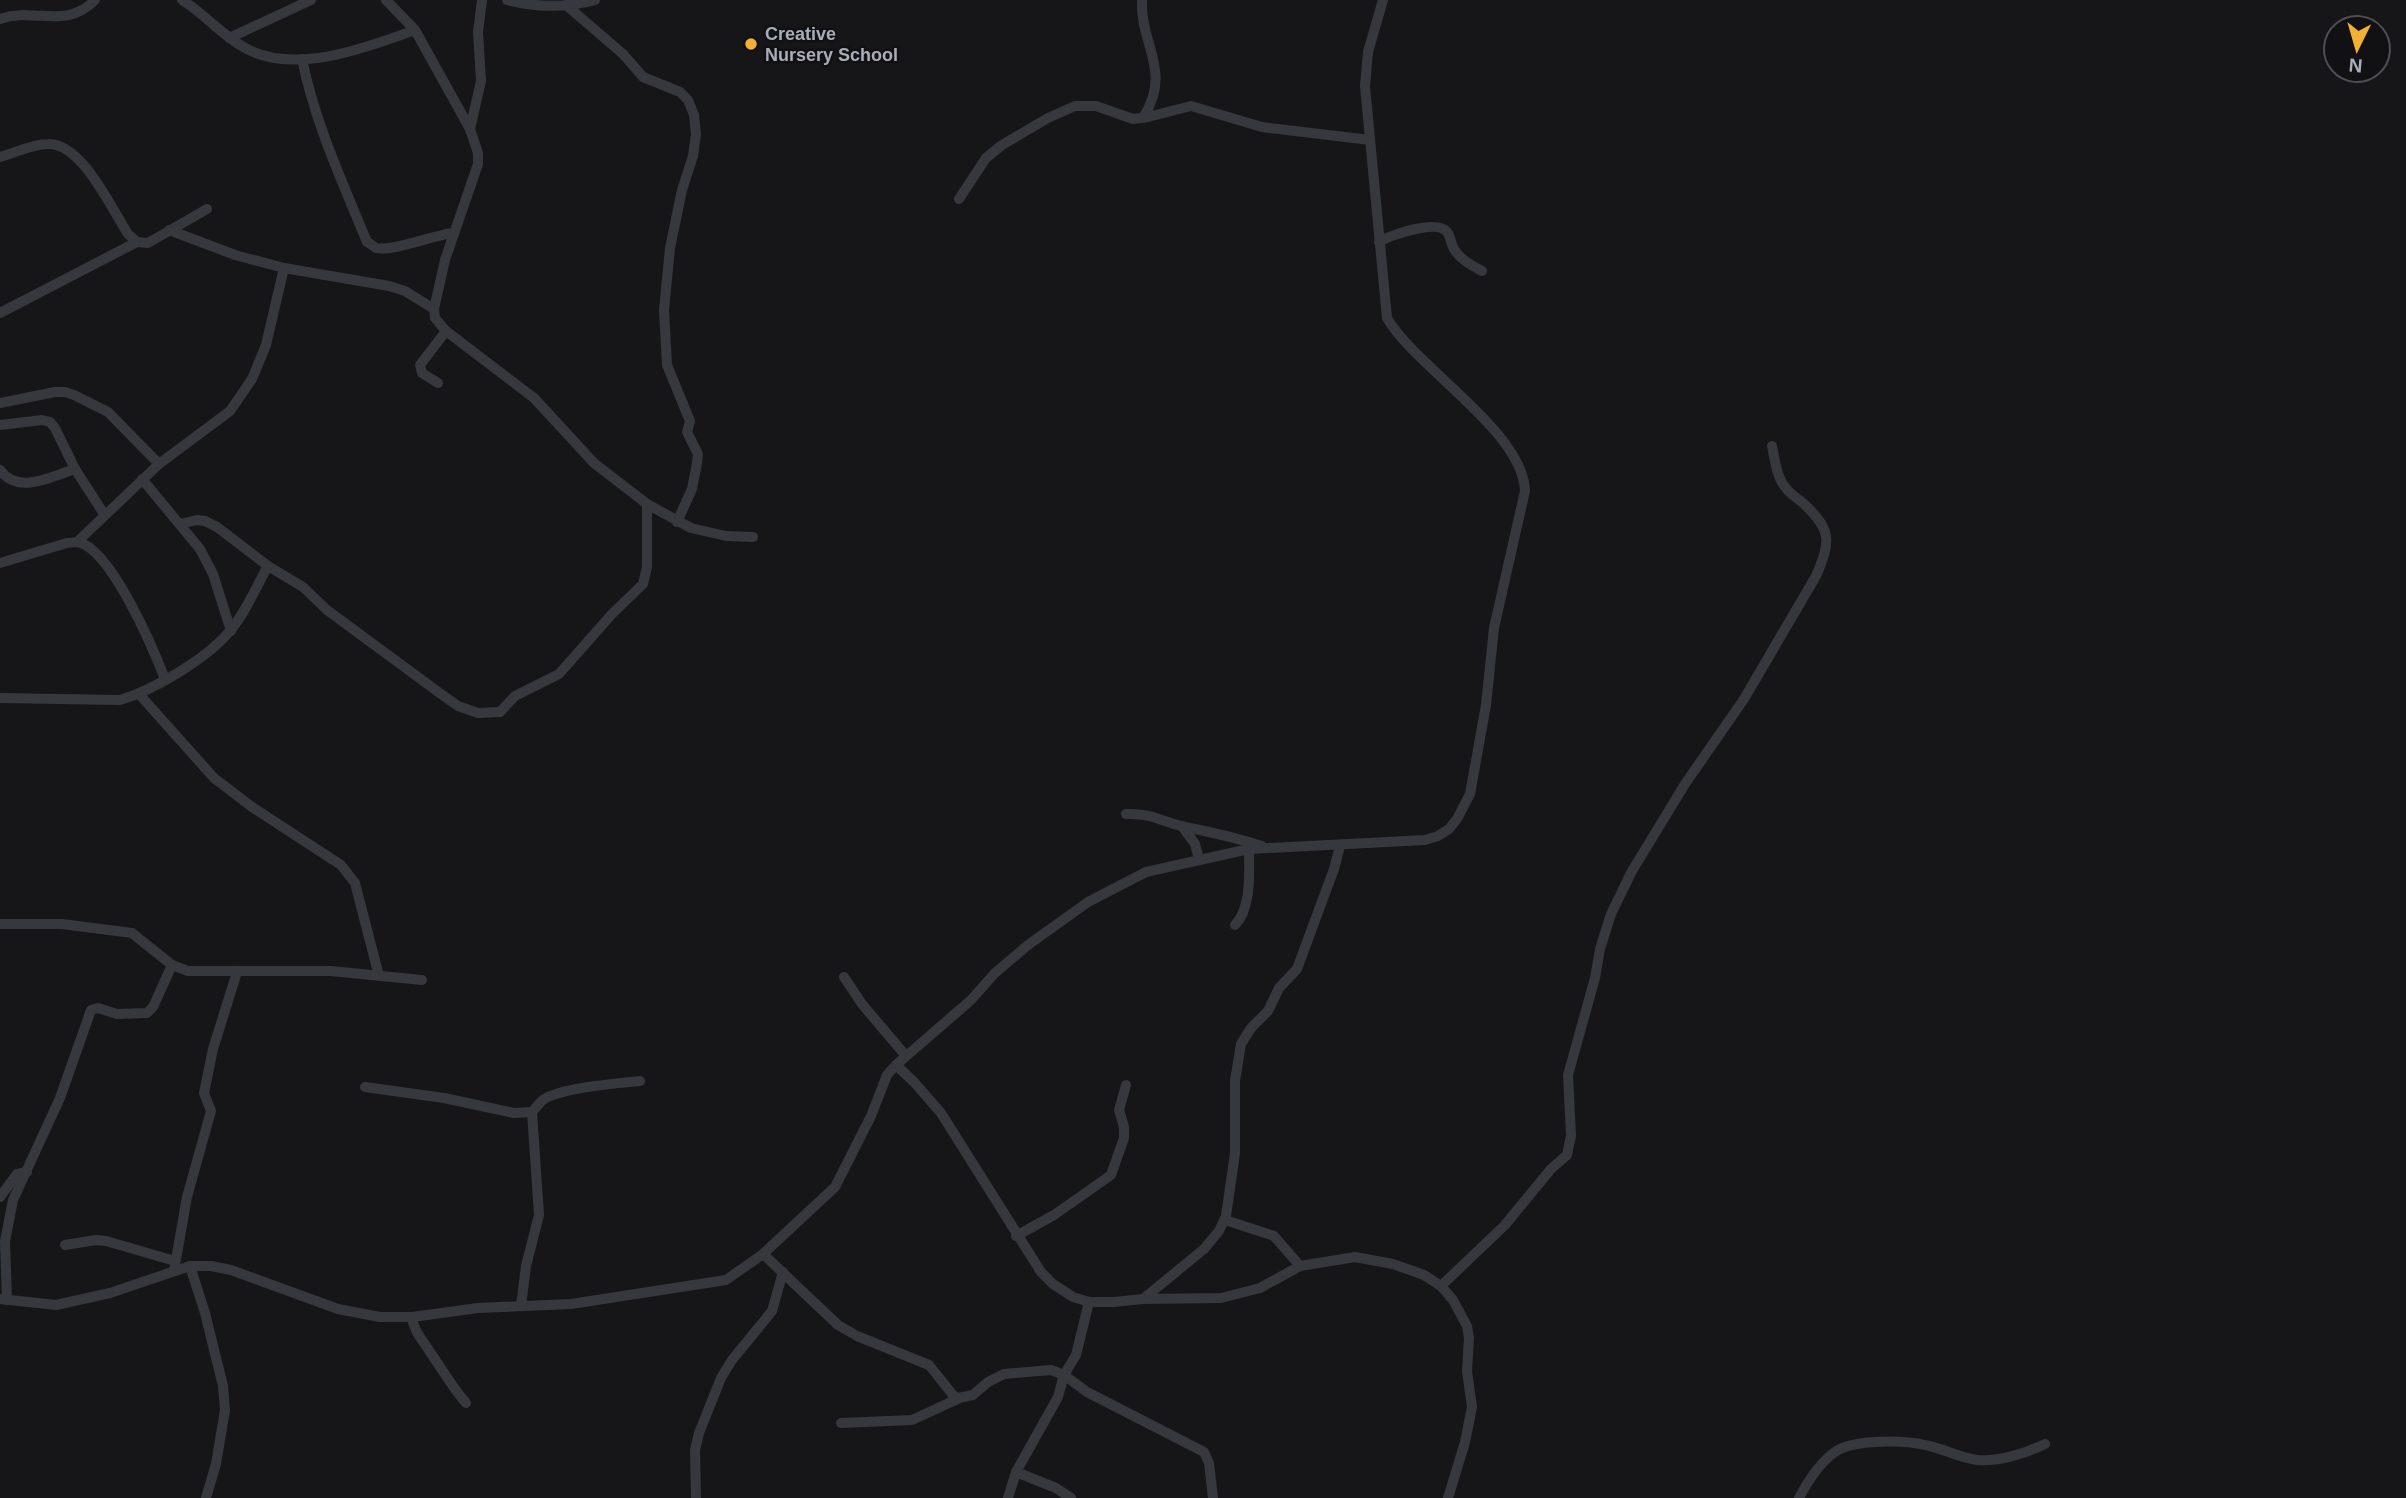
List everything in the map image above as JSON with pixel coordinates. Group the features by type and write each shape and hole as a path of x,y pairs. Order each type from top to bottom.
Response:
{"street":[{"path":"0,19 26,15 64,18 86,9 95,0"},
{"path":"182,0 229,38 250,51 270,56 302,59 347,52 415,30"},
{"path":"229,38 311,0"},
{"path":"386,0 415,30 470,129 478,153 478,164 453,233 434,309 435,318 446,331 534,398 594,463 647,504 677,522 705,532 753,537"},
{"path":"470,129 481,82 478,32 482,0"},
{"path":"507,0 536,5 566,5 595,0"},
{"path":"1142,0 1142,21 1153,53 1156,75 1153,97 1143,118"},
{"path":"65,1245 106,1241 175,1266 211,1266 231,1270 338,1309 380,1317 412,1317 478,1308 571,1304 726,1280 763,1254 835,1187 871,1116 887,1075 896,1065 971,1000 1003,966 1088,902 1146,872 1199,859 1268,847 1340,846 1425,840 1449,829 1470,794 1486,705 1494,628 1525,491 1521,470 1499,438 1480,415 1392,327 1387,318 1366,107 1366,66 1383,0"},
{"path":"566,5 623,54 643,77 680,92 688,100 694,115 696,134 693,156 675,222 665,293 667,365 690,421 687,432 698,454 692,489 677,522"},
{"path":"302,59 308,91 323,136 367,242 375,248 386,248 453,233"},
{"path":"959,200 986,158 1002,145 1065,109 1096,106 1123,117 1143,118 1191,106 1262,127 1370,140"},
{"path":"0,157 45,144 68,149 88,169 128,234 137,242"},
{"path":"0,313 137,242 148,243 207,209"},
{"path":"1379,242 1401,232 1443,229 1447,231 1457,254 1482,271"},
{"path":"169,230 235,255 284,268 405,291 434,309"},
{"path":"77,542 159,464 230,411 252,379 266,345 284,268"},
{"path":"438,383 422,373 419,365 446,331"},
{"path":"0,403 55,392 74,395 108,412 159,464"},
{"path":"0,425 42,420 50,422 75,469 104,514"},
{"path":"1441,1286 1505,1225 1551,1168 1567,1155 1571,1136 1568,1075 1595,978 1600,949 1612,914 1632,871 1685,784 1744,699 1816,576 1825,555 1828,542 1826,531 1816,514 1785,487 1778,473 1772,446"},
{"path":"0,470 16,484 25,484 75,469"},
{"path":"142,480 200,549 213,574 230,631"},
{"path":"180,524 205,521 217,527 268,566 303,587 327,610 376,648 453,703 478,713 491,713 500,712 516,696 559,674 612,614 643,584 647,572 647,504"},
{"path":"0,563 41,549 77,542 91,548 135,609 164,679"},
{"path":"0,698 120,701 139,694 202,658 230,631 268,566"},
{"path":"139,694 214,778 252,807 341,865 355,883 379,976"},
{"path":"1126,814 1141,814 1268,847"},
{"path":"1182,826 1195,844 1199,859"},
{"path":"1143,1299 1204,1249 1225,1220 1234,1161 1234,1081 1241,1044 1251,1028 1268,1011 1279,988 1297,969 1340,846"},
{"path":"1235,925 1244,908 1249,849"},
{"path":"0,924 62,924 132,933 172,965 188,971 331,971 422,979"},
{"path":"172,965 153,1007 147,1013 117,1014 98,1008 91,1010 60,1098 13,1200 5,1241 3,1299 56,1305 110,1293 175,1266"},
{"path":"175,1266 187,1197 211,1111 204,1093 213,1049 237,972"},
{"path":"844,976 862,1004 906,1056"},
{"path":"896,1065 941,1113 1041,1272 1073,1297 1089,1302 1221,1298 1260,1288 1300,1266 1355,1257 1393,1264 1424,1275 1441,1286 1453,1300 1467,1326 1467,1371 1472,1398 1465,1442 1448,1498"},
{"path":"365,1087 444,1098 514,1113 532,1112 544,1099 554,1096 605,1084 640,1082"},
{"path":"1016,1236 1054,1215 1111,1175 1124,1138 1119,1110 1126,1085"},
{"path":"521,1306 526,1266 539,1215 532,1112"},
{"path":"0,1197 17,1174 27,1172"},
{"path":"1225,1220 1275,1236 1300,1266"},
{"path":"763,1254 847,1331 929,1365 953,1395 960,1398"},
{"path":"190,1266 223,1386 225,1410 216,1464 206,1498"},
{"path":"696,1498 695,1450 699,1433 721,1378 732,1360 772,1311 783,1272"},
{"path":"1008,1498 1016,1472 1058,1396 1064,1375 1080,1346 1089,1302"},
{"path":"412,1317 413,1326 421,1341 451,1386 466,1403"},
{"path":"841,1423 912,1420 960,1398 973,1395 997,1377 1012,1372 1051,1370 1064,1375 1087,1392 1204,1452 1209,1463 1213,1498"},
{"path":"1799,1498 1812,1475 1833,1453 1843,1447 1896,1441 1924,1444 1966,1458 1987,1460 2025,1452 2045,1444"},
{"path":"1016,1472 1056,1488 1071,1498"}],"place":[{"name":"Creative Nursery School","path":"751,44"}]}
